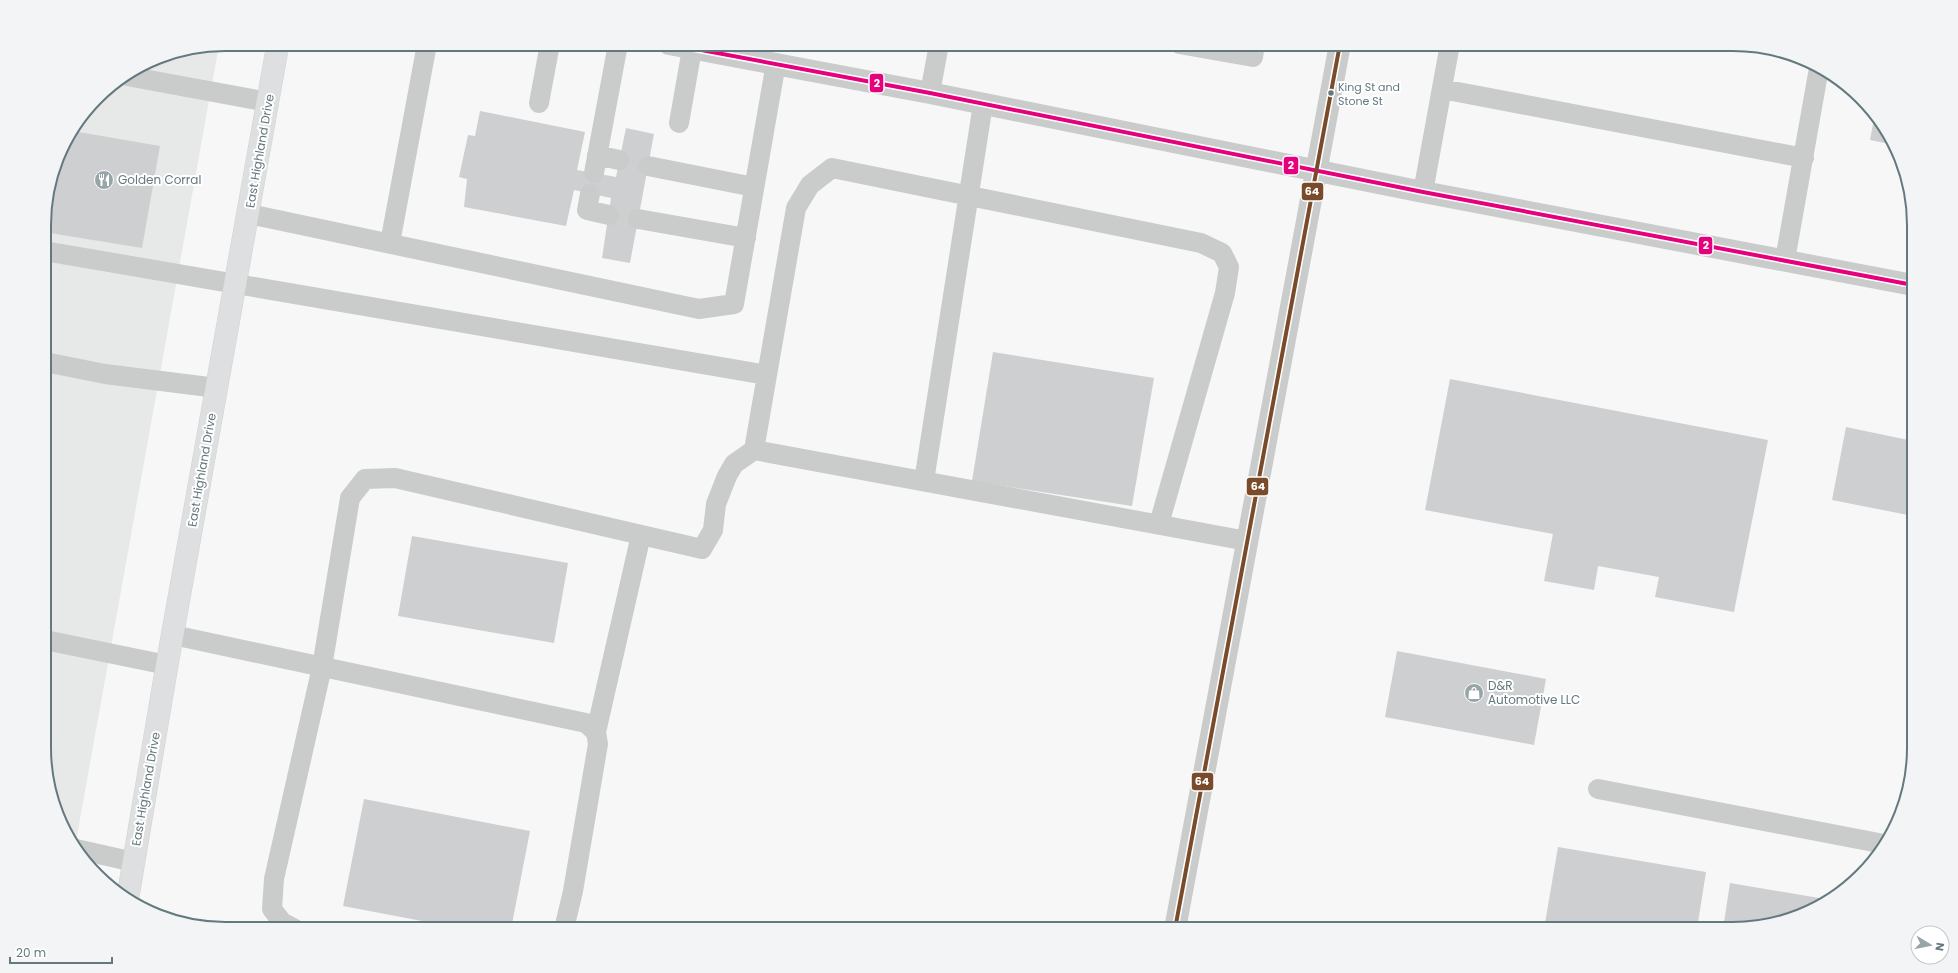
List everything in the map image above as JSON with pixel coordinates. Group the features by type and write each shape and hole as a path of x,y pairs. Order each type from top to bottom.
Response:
{"main road":[{"name":"East Highland Drive","path":"128,893 167,665 235,284 249,214 277,51"}],"street":[{"path":"704,51 776,63 1316,172 1907,284"},
{"path":"1176,922 1339,51"}],"lane":[{"path":"390,243 427,51"},
{"path":"538,103 549,51"},
{"path":"617,51 595,164 619,160"},
{"path":"679,123 692,51"},
{"path":"930,94 938,51"},
{"path":"1219,51 1253,57 1254,51"},
{"path":"1423,192 1449,51"},
{"path":"249,214 699,309 734,304 776,63"},
{"path":"1785,260 1818,73"},
{"path":"133,77 268,102"},
{"path":"1442,89 1804,158"},
{"path":"924,481 983,104"},
{"path":"648,166 754,187"},
{"path":"282,922 272,909 274,879 322,667 350,498 365,479 394,478 702,548 713,530 716,504 727,476 734,464 754,450 796,208 810,185 832,168 1201,243 1222,253 1229,267 1225,293 1159,524"},
{"path":"590,194 587,210 609,215"},
{"path":"638,220 746,238"},
{"path":"51,253 767,375"},
{"path":"51,363 105,374 217,388"},
{"path":"754,450 1247,541"},
{"path":"566,922 573,891 598,744 596,732 641,535"},
{"path":"173,635 586,723 596,732"},
{"path":"51,641 167,665"},
{"path":"1598,789 1879,843"},
{"path":"85,851 134,862"}],"shaded area":[{"path":"218,51 76,839 60,804 54,782 51,759 52,202 60,169 74,138 94,110 110,94 138,74 169,60 191,54"}],"building":[{"path":"480,111 585,132 577,170 616,177 626,128 654,134 630,263 602,258 611,198 574,190 566,226 464,207 467,179 459,177 468,135 475,136"},
{"path":"1873,122 1887,143 1870,140"},
{"name":"Golden Corral","path":"78,132 160,146 142,248 51,233 51,214 54,191 64,159"},
{"path":"993,352 1154,378 1132,506 972,481"},
{"path":"1450,379 1768,440 1734,612 1655,597 1659,577 1598,566 1594,590 1544,581 1553,534 1425,510"},
{"path":"1846,427 1907,440 1907,515 1832,500"},
{"path":"412,536 568,563 554,643 398,616"},
{"path":"1397,651 1546,679 1534,745 1385,717"},
{"path":"364,799 530,831 512,922 427,922 343,906"},
{"path":"1558,847 1706,872 1698,922 1545,922"},
{"path":"1730,883 1821,898 1789,913 1767,919 1744,922 1724,922"}],"transit line":[{"name":"2","path":"706,51 930,93 1423,192 1907,284"},
{"name":"64","path":"1176,922 1339,51"}],"place":[{"name":"King St and Stone St","path":"1331,93"},
{"name":"Golden Corral","path":"104,180"},
{"name":"D&R Automotive LLC","path":"1474,693"}]}
